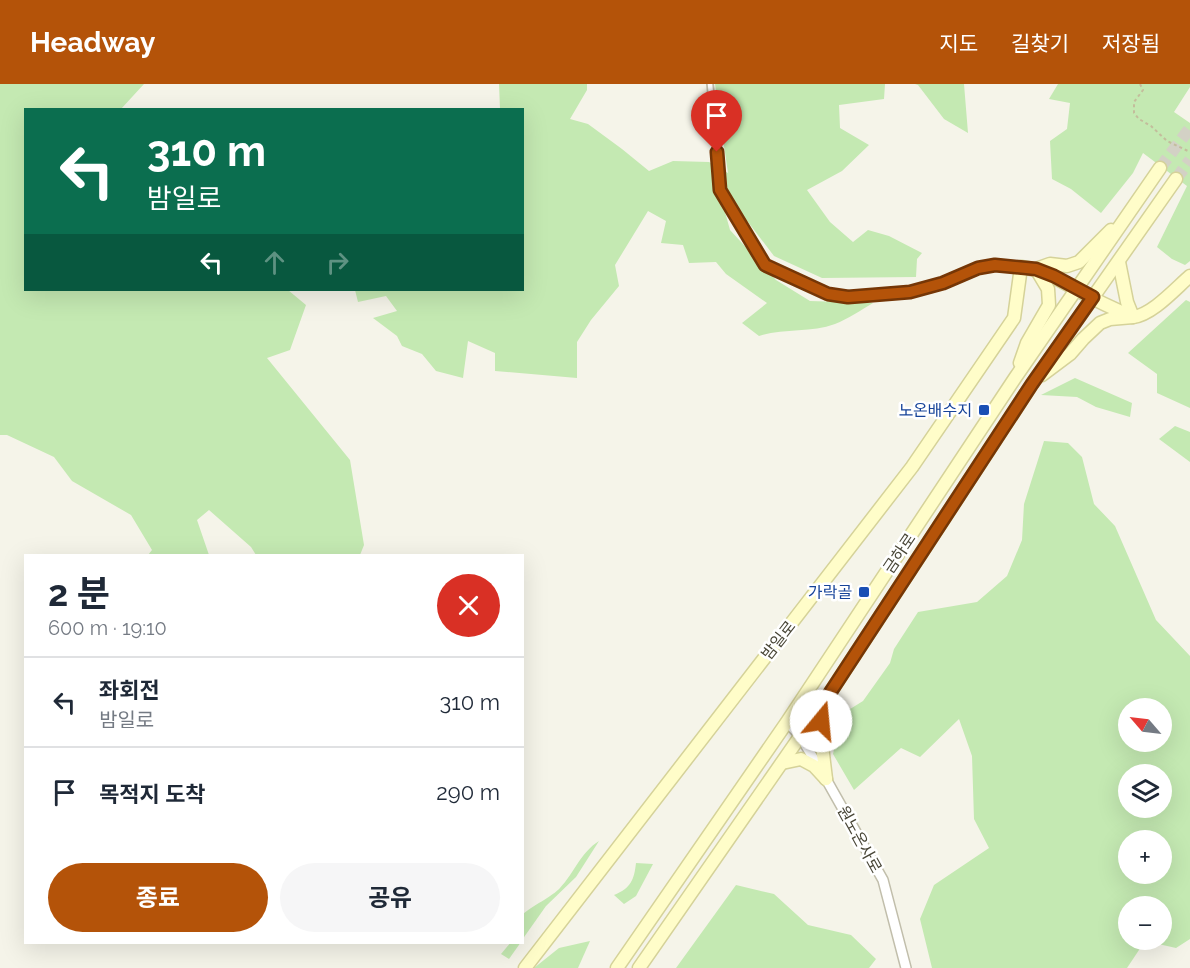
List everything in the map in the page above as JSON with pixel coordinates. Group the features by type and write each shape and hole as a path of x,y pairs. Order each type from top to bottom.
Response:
{"main road":[{"name":"금하로","path":"617,968 787,722 1015,378 1160,168"},
{"name":"금하로","path":"639,968 824,702 1032,384 1176,179"},
{"path":"1036,269 1050,264 1067,266 1079,262 1131,211"},
{"path":"1119,262 1127,302 1133,317"},
{"path":"1021,267 1036,269 1054,276 1133,317"},
{"name":"밤일로","path":"525,968 912,467 1014,318 1021,267"},
{"path":"1015,378 1027,343 1049,305 1048,289 1036,269"},
{"path":"1032,384 1070,354 1100,323 1110,319 1140,316 1161,302 1190,276"},
{"path":"824,702 820,729 826,779"},
{"path":"782,763 801,759 814,766 826,779"}],"street":[{"name":"원노온사로","path":"787,722 801,736 883,880 906,968"}],"lane":[{"path":"710,84 720,190 765,265 828,294 848,297 910,292 943,283 978,268 995,265 1021,267"}],"path":[{"path":"1140,84 1143,90 1134,102 1134,113 1167,141 1190,152"}],"green space":[{"path":"0,84 144,84 122,108 24,108 24,291 289,291 306,305 290,350 267,358 350,460 364,545 360,554 255,554 251,547 209,510 197,520 209,554 149,554 152,550 131,515 72,481 54,457 7,435 0,435"},
{"path":"499,84 587,84 587,90 570,119 588,124 649,171 673,161 709,162 728,173 715,84 885,84 884,99 839,105 840,128 869,145 842,171 807,190 830,222 853,242 868,230 889,236 922,253 917,259 916,277 822,278 774,256 748,222 725,212 730,230 776,280 810,301 873,303 845,320 826,327 759,336 742,323 767,303 726,274 716,262 689,263 683,245 661,243 666,221 648,211 615,265 619,286 591,320 577,342 577,378 495,371 495,353 468,341 463,378 436,371 422,354 402,346 397,336 373,318 397,311 386,296 358,302 355,291 524,291 524,108 500,108"},
{"path":"915,84 964,84 968,133 944,119"},
{"path":"1058,84 1190,84 1174,112 1190,123 1190,261 1185,265 1172,259 1157,247 1187,186 1143,153 1133,173 1101,213 1071,189 1052,179 1050,141 1067,129 1070,103 1049,99"},
{"path":"1186,300 1190,302 1190,408 1157,393 1157,374 1128,353"},
{"path":"1075,378 1132,403 1130,417 1096,407 1077,397 1041,395"},
{"path":"1175,426 1190,432 1190,462 1159,439"},
{"path":"1044,441 1068,443 1082,457 1094,504 1115,526 1156,620 1190,656 1190,939 1176,948 1172,947 1172,896 1118,896 1118,950 1139,950 1127,968 932,968 920,919 934,885 989,848 974,819 972,756 959,719 920,757 901,748 854,790 833,754 842,714 863,701 890,663 894,649 918,612 977,602 1007,576 1022,540 1024,504"},
{"path":"599,841 576,877 546,906 524,937 524,913 560,888 582,857"},
{"path":"636,863 653,864 636,896 624,904 614,895 631,883"},
{"path":"736,885 774,894 808,925 851,935 876,959 869,968 676,968"},
{"path":"590,941 578,968 534,968 559,948"},
{"path":"509,944 520,944 509,959 501,954"}],"tunnel":[{"path":"1160,168 1190,128"},
{"path":"1176,179 1190,160"}],"place":[{"name":"노온배수지","path":"984,410"},
{"name":"가락골","path":"864,592"}],"route":[{"path":"717,152 720,190 765,265 828,294 848,297 910,292 943,283 978,268 995,265 1036,269 1093,297 1032,384 824,702 821,721"}]}
